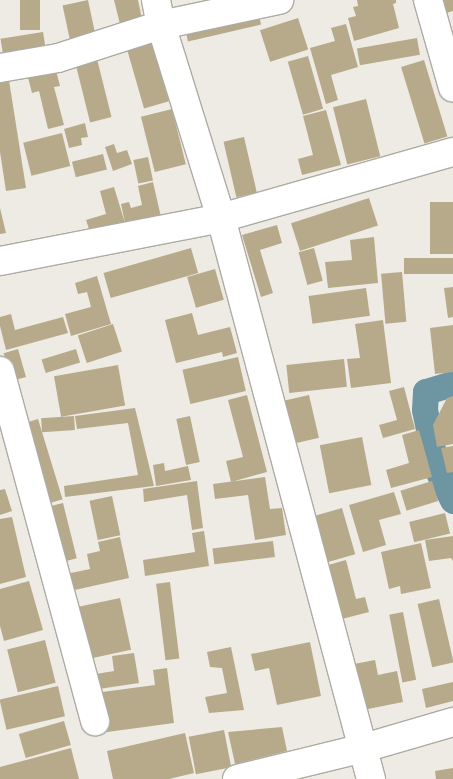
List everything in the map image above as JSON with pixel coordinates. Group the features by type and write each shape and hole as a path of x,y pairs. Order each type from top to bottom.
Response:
{"street":[{"path":"0,68 58,58 159,12 279,0"},
{"path":"428,0 453,88"},
{"path":"159,12 221,218 371,779"},
{"path":"0,261 221,218 453,152"},
{"path":"0,371 95,721"},
{"path":"237,779 364,748 453,722"}],"building":[{"path":"20,0 40,0 40,30 20,30"},
{"path":"88,0 96,37 70,43 63,5"},
{"path":"114,0 138,0 142,19 120,24"},
{"path":"357,0 396,0 396,3 393,4 399,28 354,41 348,18 356,16 353,7 358,6"},
{"path":"443,0 453,0 453,11 446,13"},
{"path":"257,7 261,25 188,41 184,24"},
{"path":"298,18 308,49 270,62 260,30"},
{"path":"346,24 358,67 331,75 338,100 326,104 310,48 335,41 331,28"},
{"path":"43,32 46,50 3,57 1,39"},
{"path":"150,35 169,101 144,108 125,42"},
{"path":"417,38 420,55 360,65 357,49"},
{"path":"96,55 111,117 90,122 75,60"},
{"path":"308,56 323,109 303,115 288,62"},
{"path":"424,60 447,137 424,144 401,67"},
{"path":"54,63 60,86 54,87 64,125 48,129 39,91 32,93 26,70"},
{"path":"8,74 26,188 6,191 0,152 0,75"},
{"path":"366,99 380,156 347,164 333,107"},
{"path":"172,109 186,164 155,172 141,117"},
{"path":"326,110 341,165 302,175 298,159 313,155 303,116"},
{"path":"85,123 88,137 81,138 82,145 69,148 64,129"},
{"path":"62,133 70,166 31,176 23,143"},
{"path":"244,137 257,193 236,197 224,142"},
{"path":"114,144 117,153 127,150 132,164 113,171 105,147"},
{"path":"103,154 107,170 76,177 72,162"},
{"path":"148,157 153,180 138,184 133,160"},
{"path":"153,182 161,217 92,238 86,220 106,214 100,191 114,187 125,223 121,204 129,202 131,208 142,205 138,186"},
{"path":"369,198 378,226 300,251 291,223"},
{"path":"430,202 453,202 453,254 430,254"},
{"path":"0,208 6,233 0,234"},
{"path":"277,225 282,243 260,250 273,293 261,297 242,235"},
{"path":"374,237 378,283 328,288 325,262 352,260 350,240"},
{"path":"191,248 198,273 111,298 104,273"},
{"path":"314,248 323,281 307,285 299,252"},
{"path":"404,258 453,258 453,274 404,274"},
{"path":"215,269 224,300 196,308 187,277"},
{"path":"402,272 406,322 385,324 381,274"},
{"path":"97,276 111,324 71,336 65,314 91,307 87,292 78,294 75,283"},
{"path":"453,287 453,317 448,318 444,288"},
{"path":"366,288 370,316 312,324 309,296"},
{"path":"192,313 198,335 230,327 237,353 223,357 222,352 176,363 165,320"},
{"path":"11,314 15,330 63,317 68,333 6,350 0,326 0,317"},
{"path":"383,320 391,383 351,388 347,359 360,358 355,324"},
{"path":"113,324 122,352 87,363 78,335"},
{"path":"453,325 453,372 435,374 430,328"},
{"path":"18,349 26,377 12,381 4,353"},
{"path":"76,349 80,362 46,373 42,360"},
{"path":"238,357 246,391 190,404 182,370"},
{"path":"344,359 347,387 289,393 286,365"},
{"path":"118,365 125,405 61,417 54,376"},
{"path":"404,387 415,429 383,438 379,425 397,420 389,391"},
{"path":"247,395 267,472 231,482 226,461 243,457 228,400"},
{"path":"309,395 319,438 295,443 285,401"},
{"path":"453,396 453,444 437,447 433,425 447,398"},
{"path":"135,408 154,486 65,497 64,486 138,475 128,423 77,429 75,416"},
{"path":"74,416 75,430 42,432 41,418"},
{"path":"190,416 200,462 186,465 176,419"},
{"path":"38,419 63,499 45,505 21,424"},
{"path":"419,430 432,477 391,488 386,470 409,463 402,435"},
{"path":"362,437 371,485 329,493 320,445"},
{"path":"453,446 453,472 447,473 441,448"},
{"path":"164,463 165,471 188,466 191,480 156,486 153,465"},
{"path":"265,477 270,509 282,508 286,535 255,540 248,495 215,499 213,484"},
{"path":"197,481 203,528 192,530 187,495 144,502 143,489"},
{"path":"432,481 438,501 407,511 400,491"},
{"path":"5,489 12,511 0,515 0,490"},
{"path":"394,492 401,514 379,520 386,545 363,552 349,505"},
{"path":"112,496 120,535 98,540 90,501"},
{"path":"63,503 77,558 59,563 46,507"},
{"path":"342,508 355,554 327,562 314,516"},
{"path":"445,513 450,533 414,542 409,522"},
{"path":"12,517 26,577 0,584 0,519"},
{"path":"204,531 209,566 145,576 143,560 195,552 192,533"},
{"path":"453,536 453,561 451,558 429,561 425,540"},
{"path":"120,537 129,578 70,591 66,574 90,569 87,554 100,551 98,542"},
{"path":"273,541 275,557 214,564 212,548"},
{"path":"421,543 431,588 401,594 400,586 389,589 381,552"},
{"path":"346,560 356,599 365,597 369,612 342,619 328,565"},
{"path":"29,581 43,630 4,641 0,626 0,589"},
{"path":"170,582 179,658 165,660 156,584"},
{"path":"120,598 131,650 87,659 76,607"},
{"path":"439,599 453,662 432,667 418,604"},
{"path":"403,612 416,680 402,682 389,615"},
{"path":"45,640 56,683 18,692 7,649"},
{"path":"310,642 321,696 277,705 269,668 255,671 251,654"},
{"path":"231,647 244,710 209,713 205,697 227,693 222,668 210,667 207,652"},
{"path":"134,653 139,683 92,690 90,675 114,671 112,656"},
{"path":"375,660 378,675 397,671 403,702 363,710 354,664"},
{"path":"167,668 174,723 100,733 95,693 155,685 153,670"},
{"path":"453,682 453,701 426,708 422,689"},
{"path":"58,686 65,716 7,730 0,699"},
{"path":"64,721 71,745 26,758 19,734"},
{"path":"282,727 287,751 235,764 228,732"},
{"path":"224,730 231,767 196,774 189,737"},
{"path":"185,733 194,773 169,779 113,779 107,751"},
{"path":"71,748 79,779 0,779 0,767"},
{"path":"453,768 453,779 436,779 435,771"}],"waterway":[{"path":"453,384 426,392 425,410 437,469 453,501"}]}
